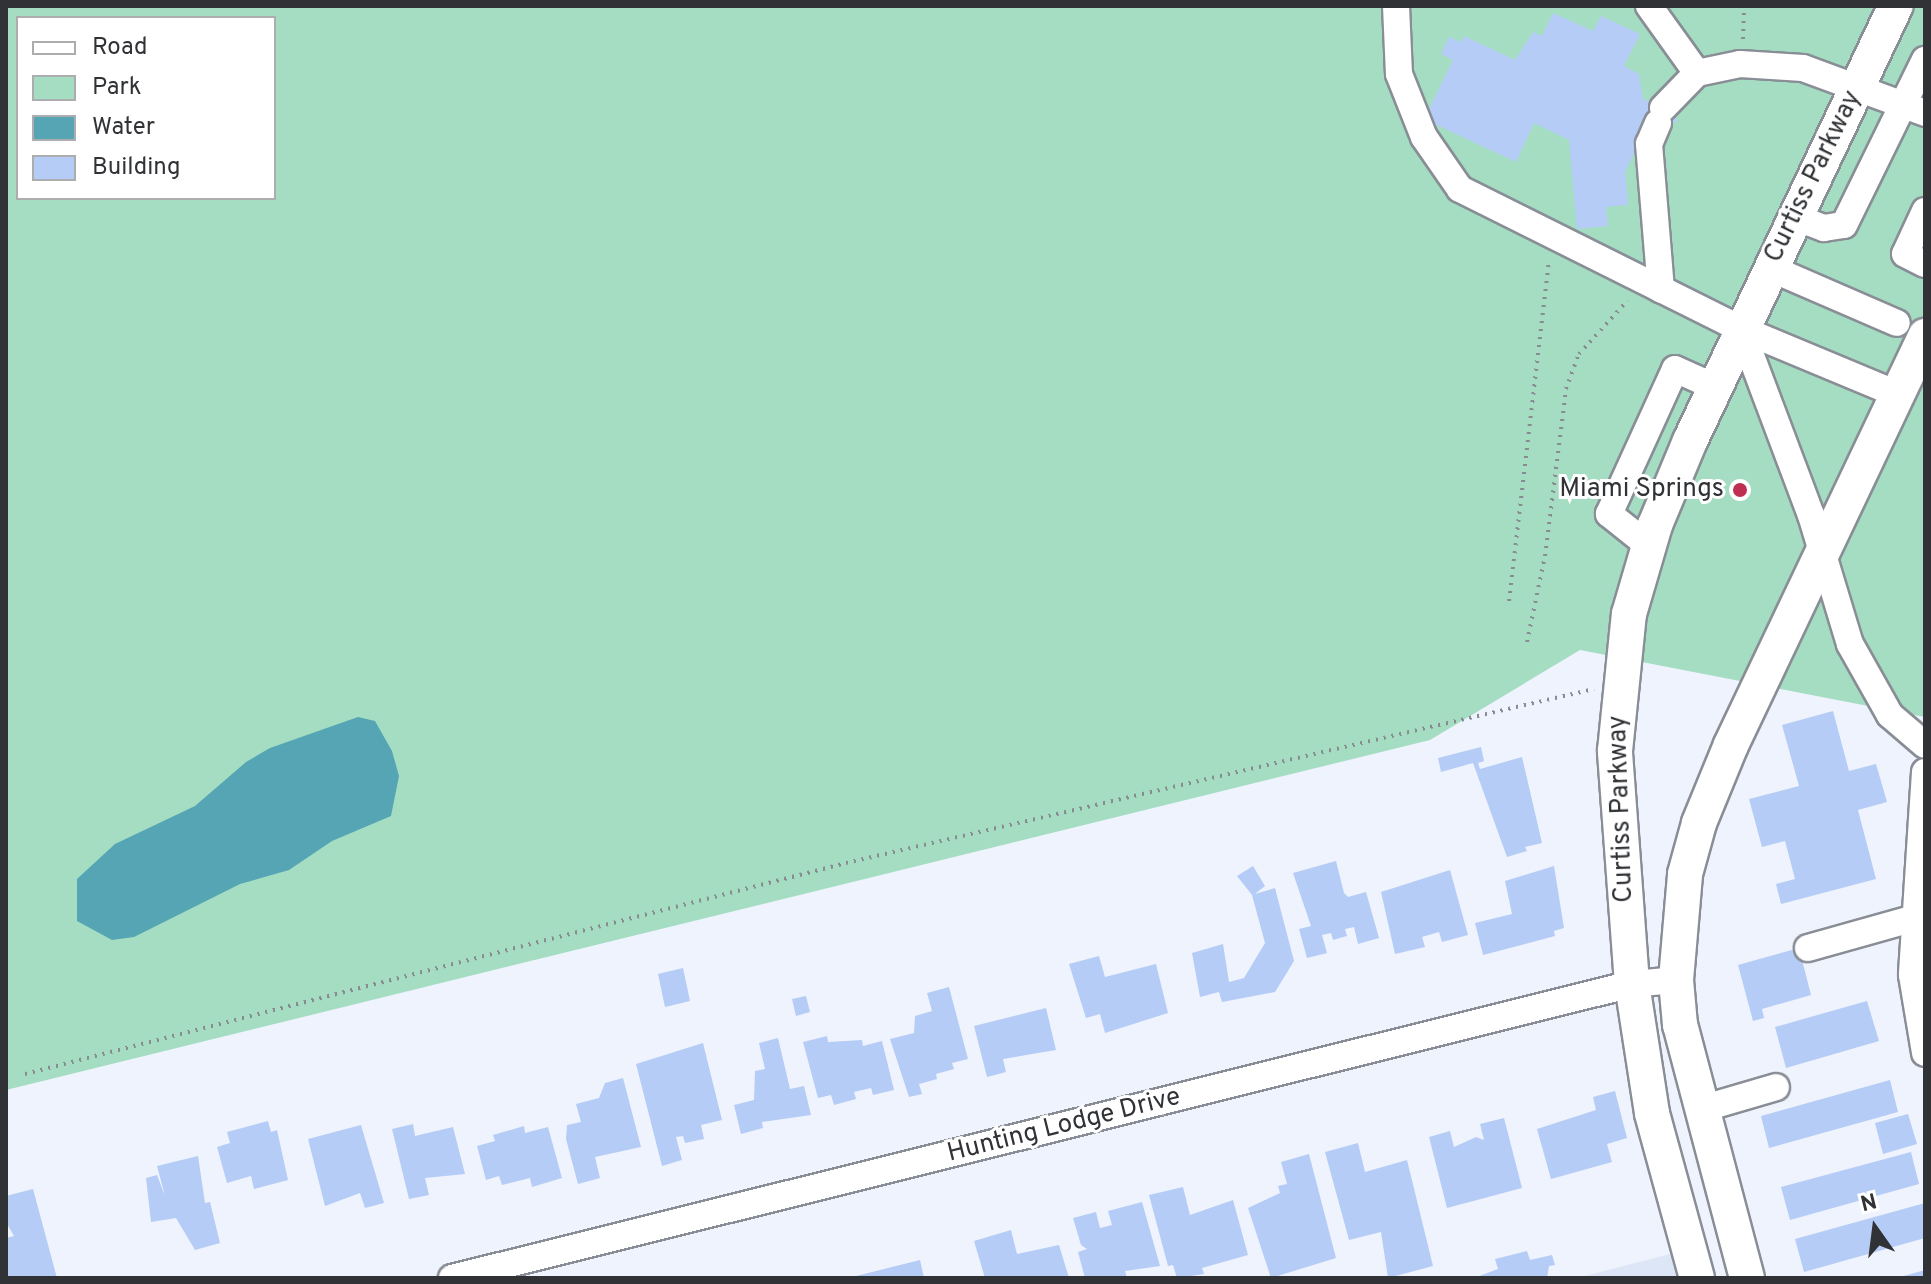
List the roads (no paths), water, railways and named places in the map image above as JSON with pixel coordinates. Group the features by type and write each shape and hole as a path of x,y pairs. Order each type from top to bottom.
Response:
{"main road":[{"name":"Curtiss Parkway","path":"1697,1278 1652,1113 1632,984 1618,842 1620,683 1629,614 1648,545 1715,387 1896,6"},
{"path":"1747,1278 1680,1025 1676,980 1685,874 1699,823 1897,394 1911,330"}],"street":[{"path":"1396,6 1399,74 1424,137 1460,189 1741,329 1897,394"},
{"path":"1649,6 1697,73"},
{"path":"1795,217 1824,228 1844,225 1915,108 1925,60"},
{"path":"1652,285 1649,144 1660,116 1697,73 1740,64 1803,68 1858,85 1915,108"},
{"path":"1915,259 1925,211"},
{"path":"1770,268 1911,330"},
{"path":"1741,329 1822,552 1850,644 1890,715 1925,745"},
{"path":"1648,545 1609,514 1675,369 1715,387"},
{"path":"1925,772 1912,975 1925,1053"},
{"path":"1808,948 1915,918"},
{"name":"Hunting Lodge Drive","path":"452,1278 1632,984 1676,980"},
{"path":"1701,1109 1776,1087"}],"water":[{"path":"358,717 375,721 392,751 399,776 391,816 332,841 289,870 240,884 134,937 112,940 77,921 77,879 115,844 195,806 246,762 270,748"}],"place":[{"name":"Miami Springs","path":"1740,490"}]}
